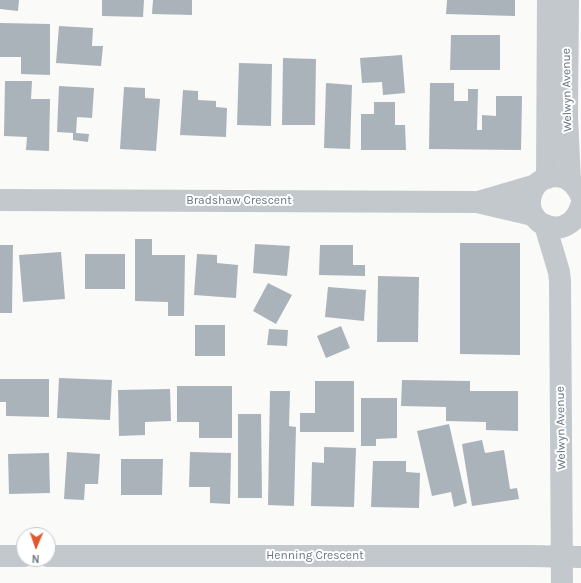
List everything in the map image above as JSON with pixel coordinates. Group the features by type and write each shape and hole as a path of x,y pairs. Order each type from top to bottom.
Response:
{"street":[{"name":"Welwyn Avenue","path":"542,182 557,11"},
{"name":"Welwyn Avenue","path":"557,11 567,116 578,201 559,272 572,557 562,583"},
{"path":"557,176 566,178 578,201 561,227 554,228 539,220 530,207 532,191 542,182 557,176"},
{"name":"Bradshaw Crescent","path":"477,202 542,182"},
{"name":"Bradshaw Crescent","path":"0,200 477,202 539,220"},
{"name":"Welwyn Avenue","path":"539,220 559,272"},
{"path":"0,556 16,556"},
{"name":"Henning Crescent","path":"56,556 572,557"}],"building":[{"path":"0,0 19,0 18,11 0,9"},
{"path":"102,0 144,0 143,17 102,16"},
{"path":"153,0 192,0 192,15 152,14"},
{"path":"447,0 515,0 515,16 446,14"},
{"path":"0,23 50,24 50,75 21,74 21,57 0,57"},
{"path":"59,26 93,28 92,46 103,46 101,66 56,63"},
{"path":"451,35 500,35 500,70 450,70"},
{"path":"402,55 405,93 383,95 382,82 362,83 360,58"},
{"path":"283,58 316,59 315,125 282,125"},
{"path":"239,63 272,64 271,126 237,125"},
{"path":"5,81 32,81 31,99 50,99 49,151 26,150 27,137 4,136"},
{"path":"326,83 352,85 350,149 324,148"},
{"path":"430,83 454,83 454,101 468,101 468,89 478,89 477,130 482,130 482,115 496,116 496,96 522,96 521,150 429,149"},
{"path":"59,86 94,88 92,118 77,117 76,133 89,134 88,142 73,140 73,133 57,132"},
{"path":"124,87 145,88 145,98 160,99 156,151 120,149"},
{"path":"183,90 198,91 198,100 216,101 216,107 227,108 226,137 180,135"},
{"path":"374,102 395,102 395,125 405,125 406,150 361,150 361,114 374,114"},
{"path":"135,239 152,239 152,255 185,255 184,316 168,316 168,302 135,301"},
{"path":"460,243 520,243 520,355 460,354"},
{"path":"255,244 290,246 287,276 253,273"},
{"path":"0,245 13,245 12,313 0,313"},
{"path":"320,245 353,245 353,265 365,265 365,276 319,275"},
{"path":"61,252 65,299 23,302 19,255"},
{"path":"85,254 125,254 125,289 85,289"},
{"path":"197,254 217,255 217,263 238,265 236,298 194,295"},
{"path":"378,276 419,277 418,342 377,342"},
{"path":"268,283 292,295 276,324 253,311"},
{"path":"328,287 366,290 364,321 325,317"},
{"path":"195,325 225,325 225,356 195,356"},
{"path":"341,326 350,348 326,358 317,336"},
{"path":"269,329 288,330 287,346 267,345"},
{"path":"59,378 112,380 110,420 57,418"},
{"path":"0,379 49,379 49,417 6,416 6,402 0,402"},
{"path":"402,380 470,381 470,391 518,391 518,431 486,430 486,422 446,421 446,407 401,406"},
{"path":"315,381 354,381 354,432 300,432 300,413 315,413"},
{"path":"177,386 232,386 232,438 199,438 199,422 177,422"},
{"path":"170,389 171,421 145,422 145,435 119,436 118,390"},
{"path":"270,391 290,391 289,426 296,427 294,506 268,505"},
{"path":"361,398 397,398 397,438 376,439 376,446 361,446"},
{"path":"238,414 261,414 262,498 238,498"},
{"path":"449,424 467,503 454,507 451,492 432,496 417,431"},
{"path":"482,440 485,453 504,450 510,489 517,488 519,499 472,506 462,444"},
{"path":"324,447 356,448 354,507 311,506 312,462 324,463"},
{"path":"67,452 100,454 98,484 85,484 84,500 64,499"},
{"path":"190,452 231,453 230,504 210,503 210,487 189,487"},
{"path":"49,453 50,493 9,494 8,454"},
{"path":"121,459 163,459 162,495 121,495"},
{"path":"373,461 406,461 406,472 420,473 419,508 371,507"}]}
